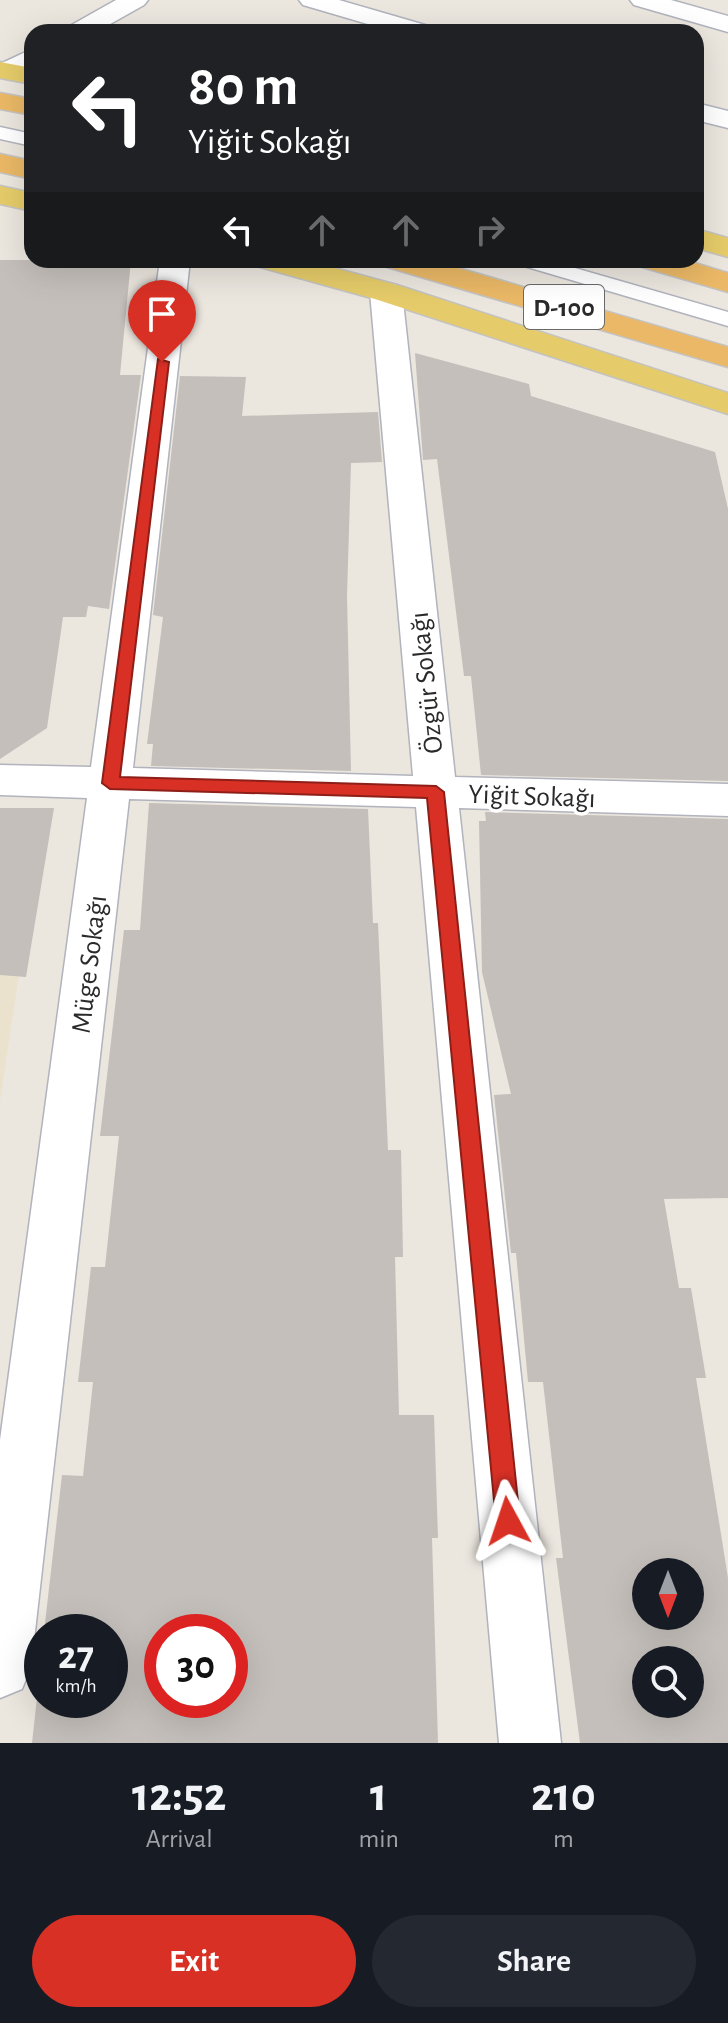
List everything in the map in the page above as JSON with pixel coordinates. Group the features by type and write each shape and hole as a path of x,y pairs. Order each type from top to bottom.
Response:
{"highway":[{"path":"0,101 24,106"},
{"path":"0,163 24,168"},
{"path":"679,268 728,283"},
{"name":"D-100","path":"392,276 728,357"}],"main road":[{"path":"0,195 24,200"},
{"path":"704,240 728,248"},
{"path":"332,268 392,276 728,404"}],"street":[{"path":"92,24 135,0"},
{"path":"312,0 395,24"},
{"path":"643,0 728,24"},
{"path":"704,113 728,120"},
{"name":"Müge Sokağı","path":"0,1667 174,268"},
{"name":"Özgür Sokağı","path":"392,276 436,792 530,1743"},
{"name":"Yiğit Sokağı","path":"0,780 728,800"}],"lane":[{"path":"0,133 24,138"},
{"path":"552,268 728,319"}],"shaded area":[{"path":"0,920 27,920 0,1101"}],"building":[{"path":"0,260 24,260 24,268 130,268 120,375 141,375 109,609 88,606 86,617 63,617 47,728 0,759"},
{"path":"415,353 529,384 531,396 715,452 728,509 728,781 481,775 471,676 464,676 437,459 423,460"},
{"path":"180,376 246,377 242,416 378,412 382,462 351,463 347,596 351,771 151,766 153,744 147,744 163,617 153,615"},
{"path":"149,803 368,809 373,923 378,923 388,1150 401,1150 403,1257 395,1257 399,1415 434,1415 438,1538 432,1538 438,1743 32,1743 35,1718 128,1718 128,1614 46,1614 62,1475 83,1476 93,1382 78,1382 91,1267 105,1267 119,1136 100,1136 124,930 140,930"},
{"path":"0,808 54,808 26,977 0,975"},
{"path":"485,812 728,819 728,1198 664,1199 679,1288 691,1288 706,1378 696,1378 728,1578 728,1743 580,1743 556,1558 563,1558 543,1382 528,1382 516,1253 511,1253 494,1095 511,1094 482,972 479,821 486,821"}],"route":[{"path":"162,362 110,783 436,792 508,1521"}]}
